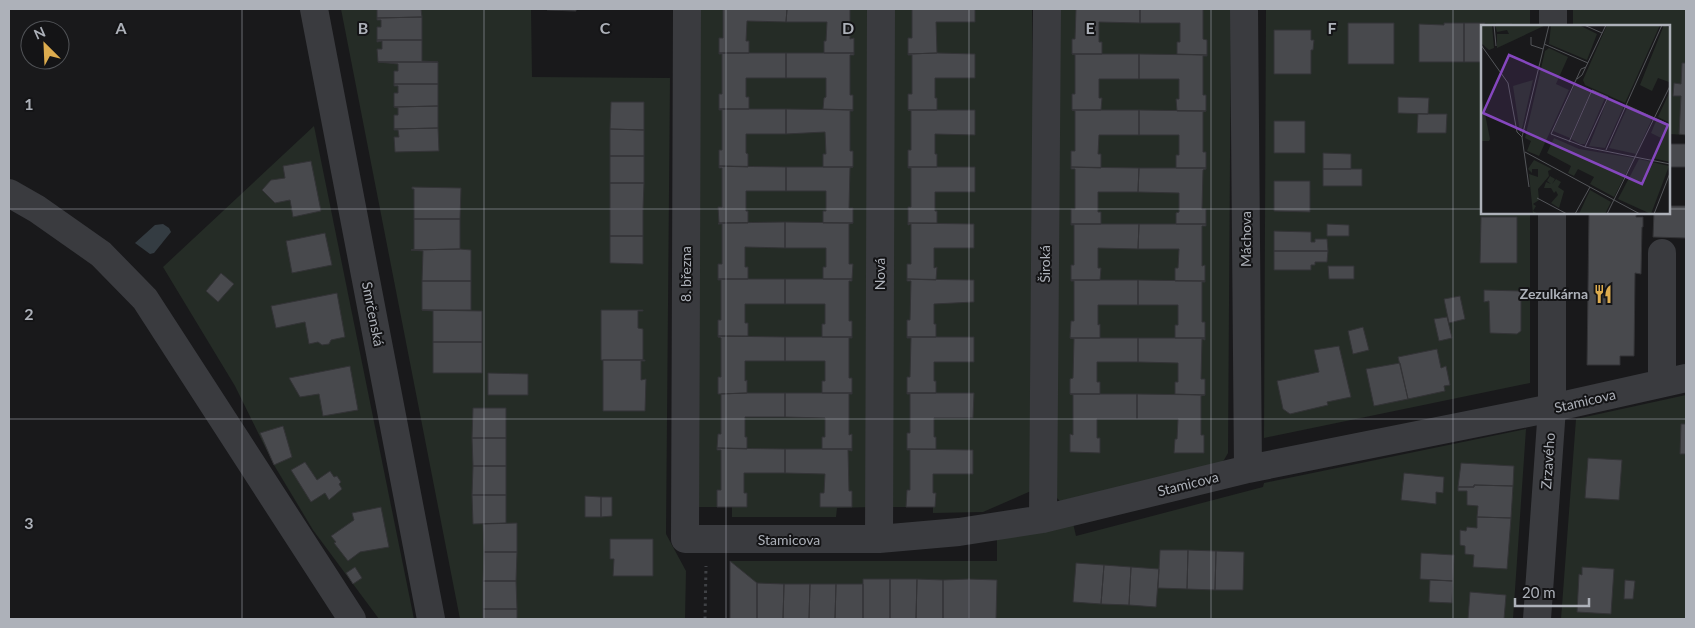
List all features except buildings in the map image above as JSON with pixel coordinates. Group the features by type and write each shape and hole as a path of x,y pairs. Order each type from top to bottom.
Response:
{"street":[{"name":"Smrčenská","path":"314,9 431,619"},
{"name":"8. března","path":"688,9 696,540"},
{"name":"Nová","path":"879,539 881,9"},
{"name":"Široká","path":"1043,519 1047,9"},
{"name":"Máchova","path":"1244,9 1248,469"},
{"path":"1553,9 1553,25"},
{"path":"9,193 37,209 101,254 145,299 352,619"},
{"name":"Zrzavého","path":"1537,619 1552,408 1552,214"},
{"path":"1662,253 1674,381"},
{"name":"Stamicova","path":"696,540 879,539 959,532 1043,519 1248,469 1552,408 1674,381"}],"path":[{"path":"696,540 705,619"}],"shaded area":[{"path":"341,9 531,9 532,77 670,78 666,534 686,571 685,619 460,619"},
{"path":"697,9 873,9 871,507 837,508 836,517 732,517 732,507 698,507"},
{"path":"888,9 1032,9 1031,491 983,512 933,513 933,507 887,507"},
{"path":"1054,9 1231,9 1228,453 1218,465 1060,501 1055,496"},
{"path":"1266,9 1530,9 1530,25 1481,25 1481,214 1530,214 1530,383 1264,438"},
{"path":"1573,9 1686,9 1686,135 1670,134 1670,25 1573,25"},
{"path":"314,126 414,619 379,619 313,530 274,465 235,386 163,267"},
{"path":"163,224 171,232 154,253 150,254 135,243 155,225"},
{"path":"1686,395 1686,619 1561,619 1576,419"},
{"path":"1526,429 1513,619 730,619 730,561 997,561 997,540 1073,523 1076,536 1263,487 1264,483"}],"place":[{"name":"Zezulkárna","path":"1603,294"}]}
